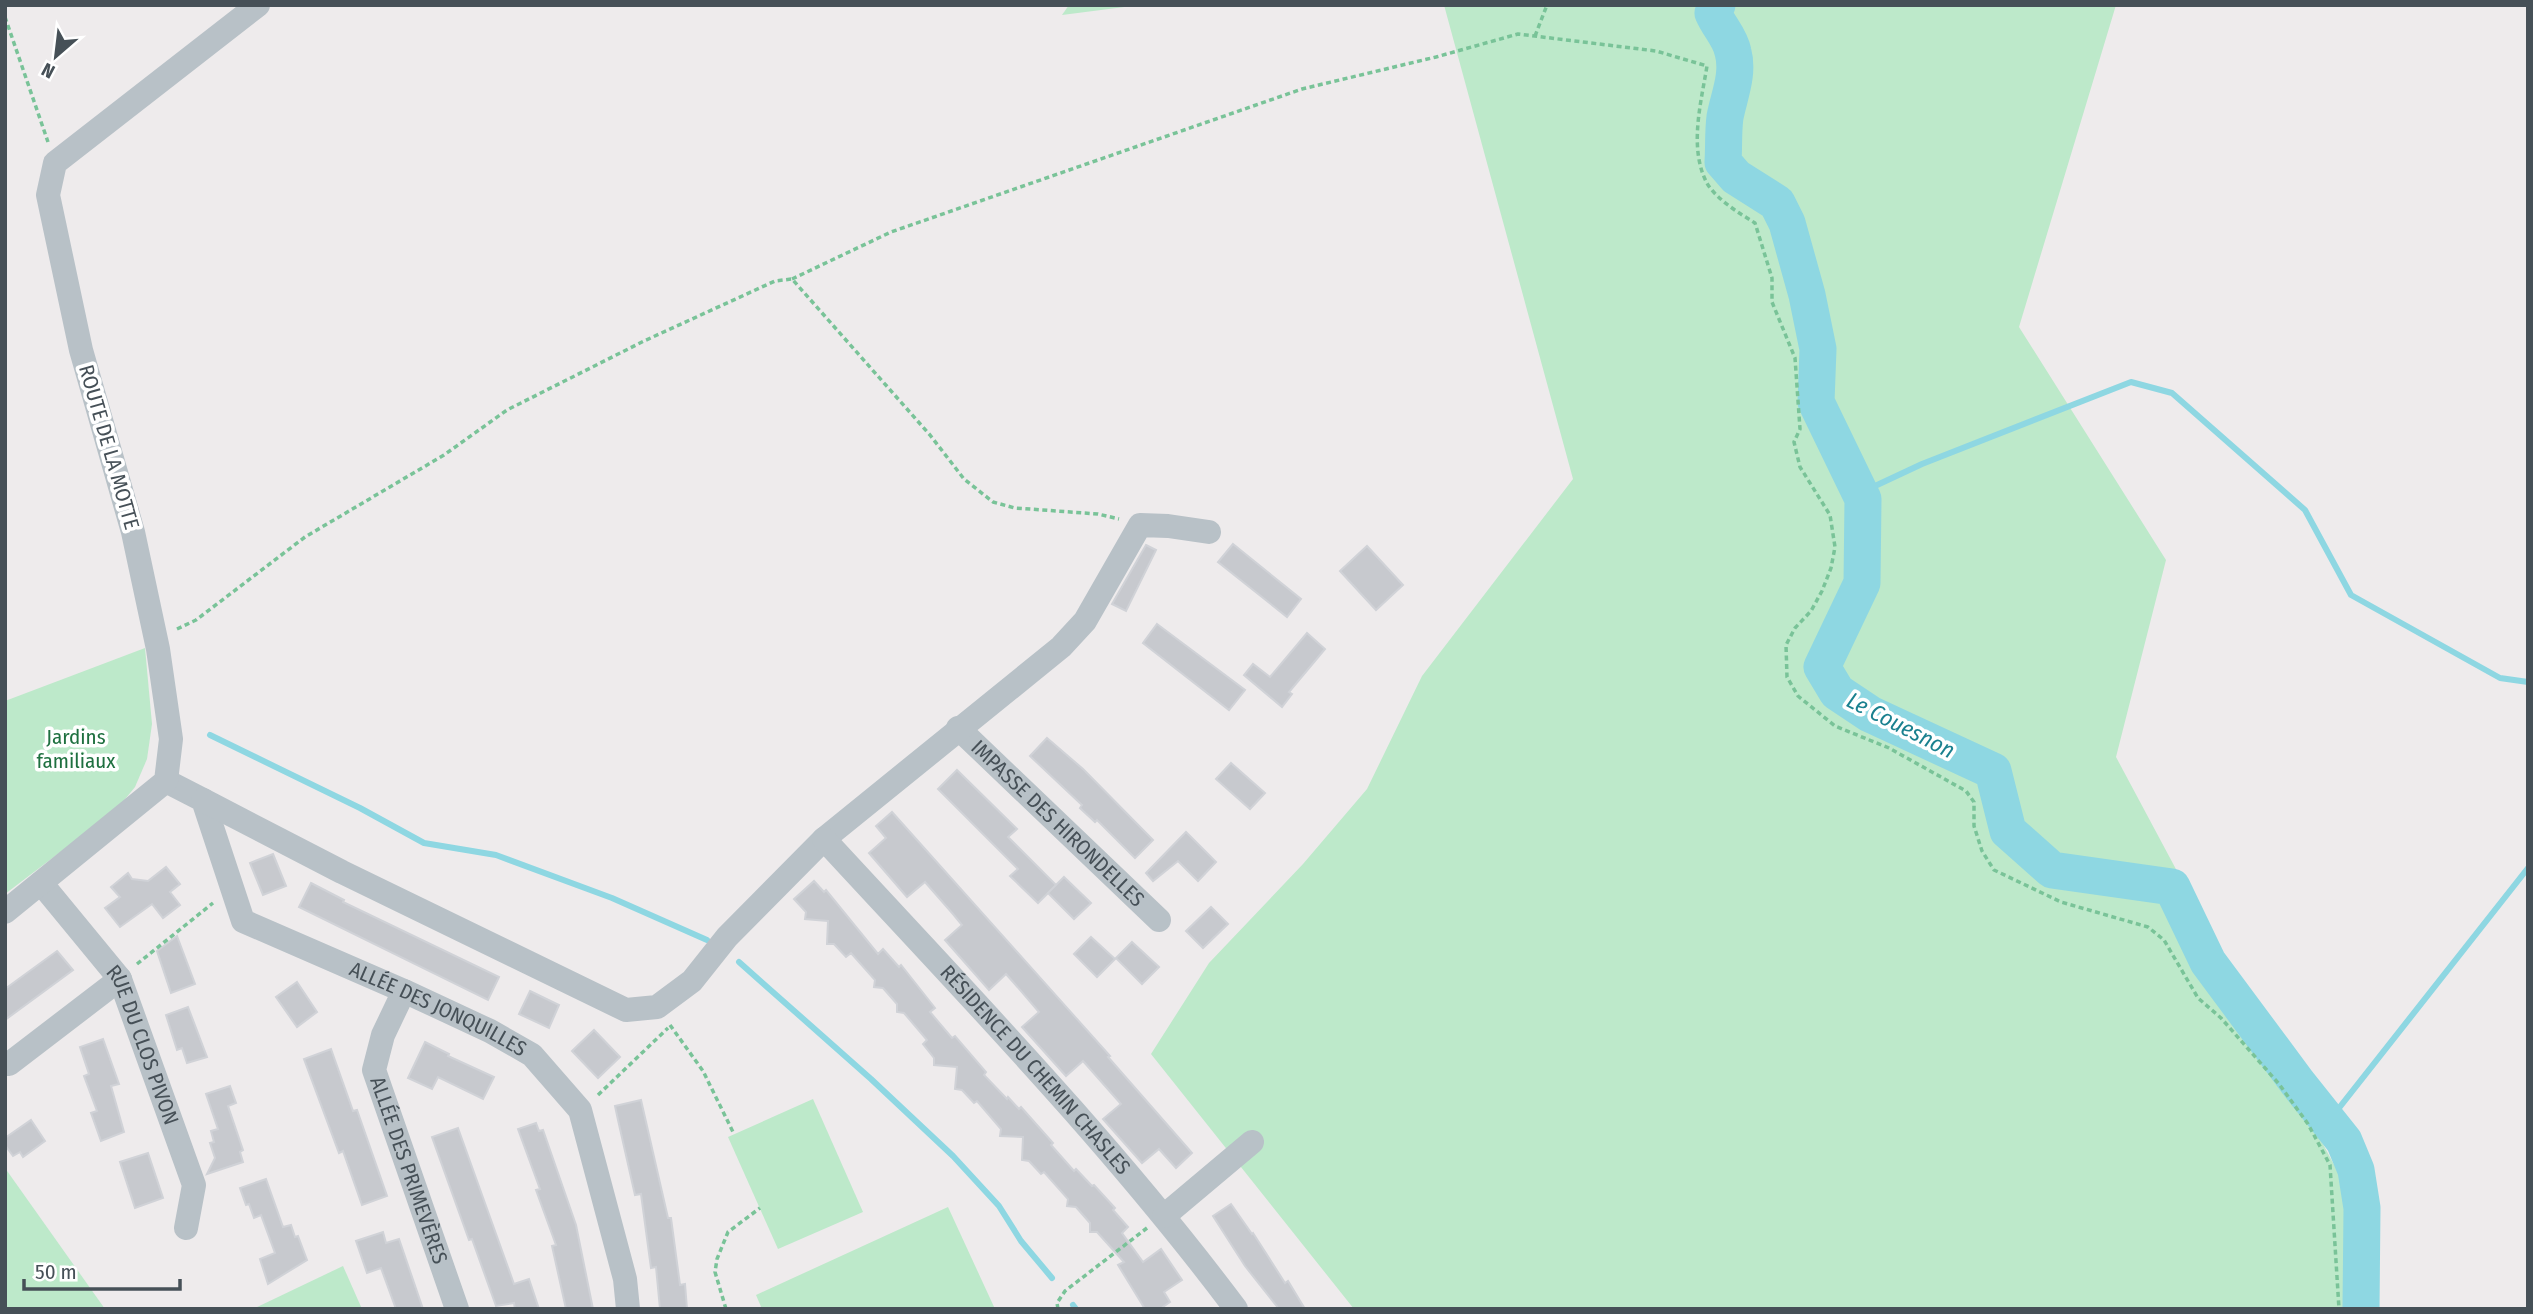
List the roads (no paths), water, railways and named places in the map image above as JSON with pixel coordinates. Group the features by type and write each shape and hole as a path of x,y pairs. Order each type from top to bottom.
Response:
{"street":[{"name":"ROUTE DE LA MOTTE","path":"166,781 171,739 155,638 133,532 81,350 48,195 55,163 258,5"},
{"path":"5,912 166,781 342,872 626,1010 664,1016 727,937 824,839 1061,647 1085,621 1140,525 1209,532"},
{"name":"IMPASSE DES HIRONDELLES","path":"958,728 1158,920"},
{"name":"ALLÉE DES JONQUILLES","path":"202,800 243,921 490,1031 532,1055 580,1110 625,1279 628,1309"},
{"name":"RÉSIDENCE DU CHEMIN CHASLES","path":"824,839 1077,1114 1164,1216 1236,1309"},
{"name":"RUE DU CLOS PIVON","path":"41,883 119,979 194,1185 186,1228"},
{"path":"9,1064 119,979"},
{"name":"ALLÉE DES PRIMEVÈRES","path":"404,991 383,1035 374,1070 457,1309"},
{"path":"1164,1216 1252,1142"}],"waterway":[{"name":"Le Couesnon","path":"1717,5 1713,13 1729,42 1735,60 1725,117 1723,162 1736,177 1777,203 1787,223 1807,295 1818,349 1816,402 1863,499 1862,583 1822,667 1837,692 1870,714 1993,771 2008,831 2052,870 2172,887 2208,962 2344,1141 2356,1170 2362,1208 2361,1309"},
{"path":"1860,493 1922,464 2131,382 2172,393 2305,510 2351,595 2500,678 2528,682"},
{"path":"210,735 360,808 424,843 496,855 612,898 707,940"},
{"path":"2328,1122 2528,868"},
{"path":"739,962 953,1156 999,1206 1021,1241 1052,1278"},
{"path":"1073,1305 1076,1309"}],"park label":[{"name":"Jardins familiaux","path":"76,749"}]}
